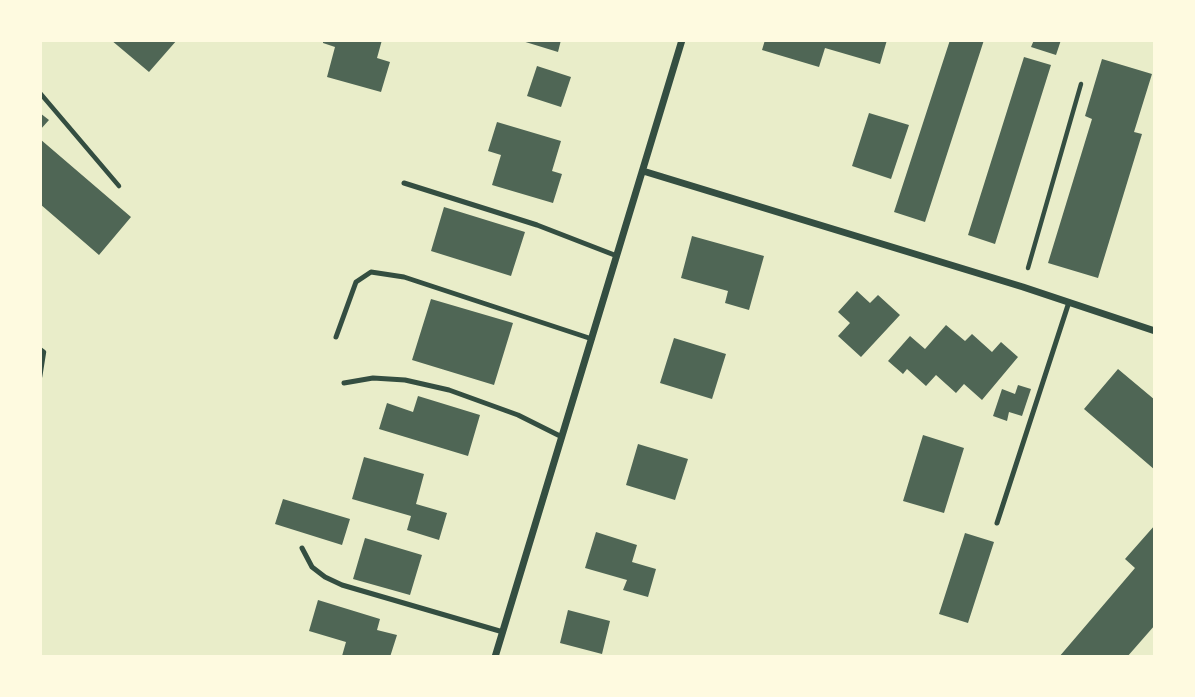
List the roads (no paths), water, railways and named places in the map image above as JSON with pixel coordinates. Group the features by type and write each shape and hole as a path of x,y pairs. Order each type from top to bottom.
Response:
{"street":[{"path":"495,657 682,40"},
{"path":"643,171 1023,287 1155,331"}],"lane":[{"path":"404,183 537,225 617,256"},
{"path":"336,337 356,282 371,272 404,277 592,340"},
{"path":"997,523 1069,302"},
{"path":"344,383 373,378 405,380 449,390 517,415 562,437"},
{"path":"302,548 312,567 324,577 342,585 503,632"}]}
